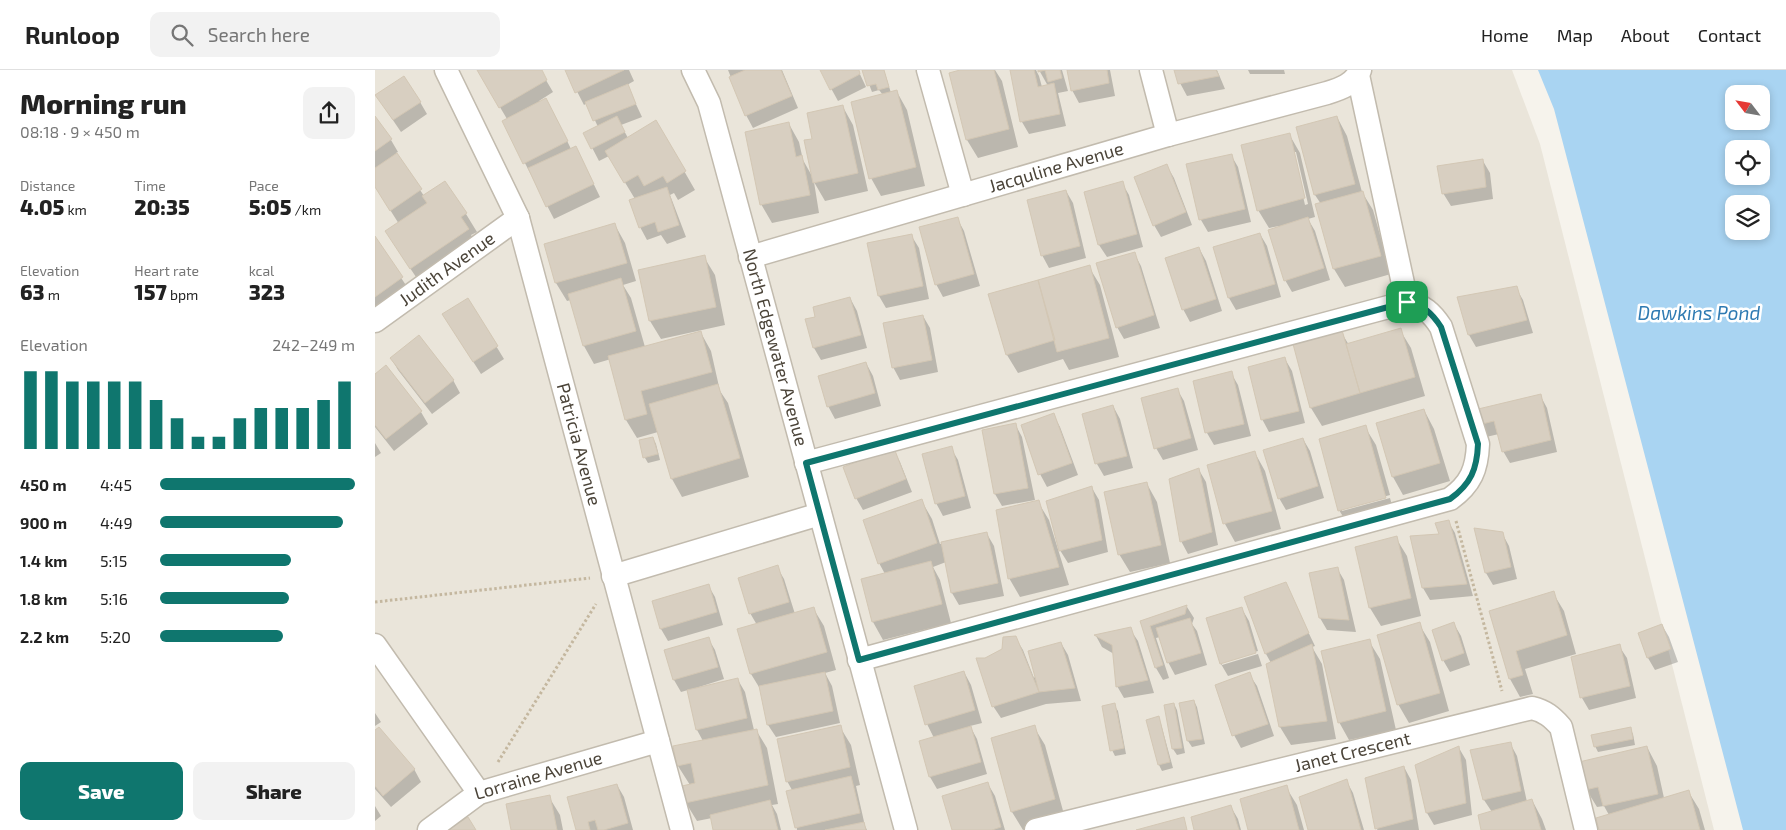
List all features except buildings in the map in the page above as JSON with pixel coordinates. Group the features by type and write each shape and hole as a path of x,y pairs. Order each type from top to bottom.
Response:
{"street":[{"name":"Patricia Avenue","path":"446,70 518,218 682,830"},
{"name":"North Edgewater Avenue","path":"693,70 709,103 905,830"},
{"path":"928,70 963,195"},
{"path":"1151,70 1168,135"},
{"name":"Jacquline Avenue","path":"750,257 1168,135 1327,93 1344,87 1359,72"},
{"path":"1359,72 1407,302"},
{"name":"Judith Avenue","path":"375,321 518,218"},
{"path":"806,463 1407,302 1418,304 1427,310 1434,316 1441,327 1478,444 1478,462 1470,478 1461,490 1450,499 859,660"},
{"path":"613,576 820,514"},
{"path":"375,644 479,793"},
{"name":"Janet Crescent","path":"1036,830 1532,708 1542,710 1561,727 1586,830"},
{"name":"Lorraine Avenue","path":"429,830 479,793 658,741"}],"path":[{"path":"1450,499 1508,713"},
{"path":"375,602 613,576"},
{"path":"479,793 613,576"}],"shaded area":[{"path":"375,70 1512,70 1540,144 1714,830 375,830"}],"water":[{"name":"Dawkins Pond","path":"1538,70 1786,70 1786,830 1743,830 1554,109"}],"route":[{"path":"1407,302 1418,304 1427,310 1434,316 1441,327 1478,444 1478,462 1470,478 1461,490 1450,499 859,660 806,463 1407,302"}]}
